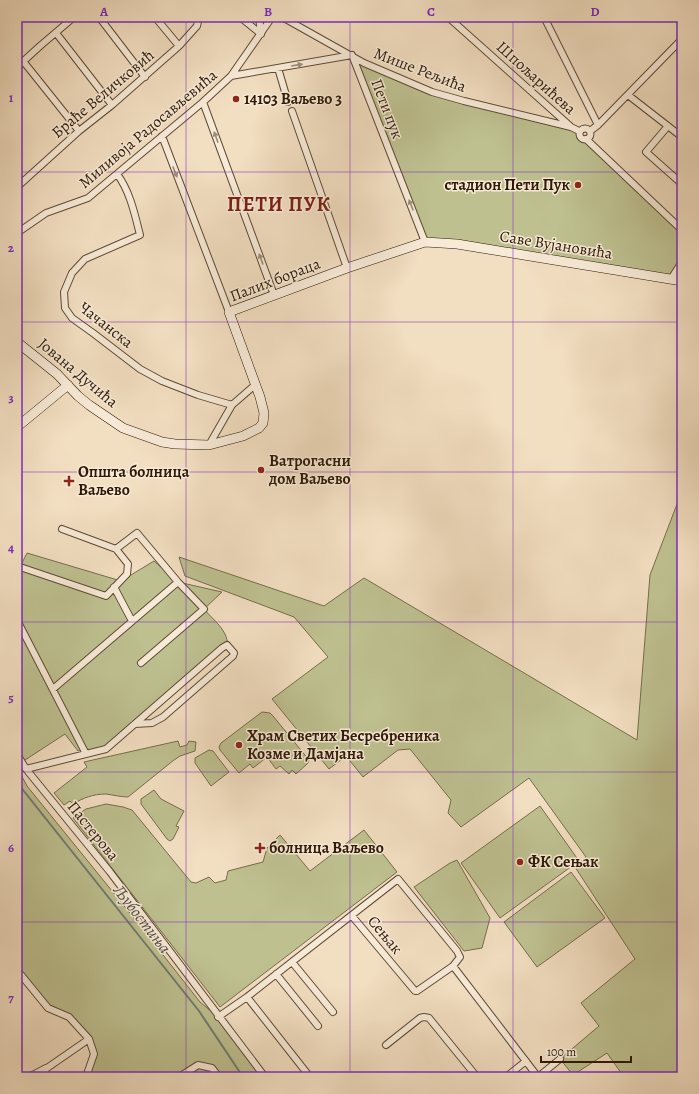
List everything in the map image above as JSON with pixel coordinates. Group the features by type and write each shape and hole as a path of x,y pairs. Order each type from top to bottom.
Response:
{"street":[{"path":"17,67 74,17"},
{"path":"99,17 145,77"},
{"path":"155,17 179,46"},
{"name":"Браће Величковић","path":"17,187 79,131 145,77 179,46 197,26 199,17"},
{"path":"240,17 261,34"},
{"path":"259,17 261,34"},
{"name":"Миливоја Радосављевића","path":"17,233 46,213 88,198 203,102 231,76 272,17"},
{"name":"Мише Рељића","path":"282,17 364,63 432,92 571,127 579,132"},
{"name":"Шпољарићева","path":"448,17 571,127"},
{"path":"544,17 598,125"},
{"path":"56,33 112,105"},
{"path":"586,139 590,136 590,131 628,95 682,39"},
{"path":"231,76 352,56"},
{"name":"Пети пук","path":"352,56 425,242"},
{"path":"23,61 79,131"},
{"path":"278,68 288,102"},
{"path":"628,95 682,137"},
{"path":"203,102 274,295"},
{"path":"541,120 549,108"},
{"path":"292,111 347,268"},
{"path":"668,126 646,152 682,184"},
{"path":"590,131 587,128 583,128 579,132 579,135 581,138 586,139 682,230"},
{"path":"162,136 229,312"},
{"name":"Чачанска","path":"117,174 124,184 134,211 140,235 85,259 72,273 64,292 65,308 72,318 140,369 162,381 232,406"},
{"name":"Палих бораца","path":"258,428 263,423 264,413 229,312 347,268 425,242"},
{"name":"Саве Вујановића","path":"425,242 457,244 682,281"},
{"path":"671,279 682,262"},
{"name":"Јована Дучића","path":"17,342 57,374 89,406 123,428 162,442 209,445 243,436 258,428"},
{"path":"209,445 232,406 255,384"},
{"path":"17,427 68,385"},
{"path":"17,569 20,567 106,596 127,574 128,564 116,549 62,529"},
{"path":"116,549 137,533 178,582 204,609 141,663"},
{"path":"53,689 178,582"},
{"path":"114,588 132,621"},
{"path":"17,620 86,754"},
{"path":"26,769 106,749 225,646 227,645 232,650 234,653 232,656 163,717 152,722 135,724"},
{"name":"Пастерова","path":"17,754 26,769 110,872 264,1077"},
{"name":"Сењак","path":"398,880 457,950 460,957 453,966 417,992 352,916 398,880"},
{"path":"218,1017 247,997 352,916"},
{"path":"292,962 333,1012"},
{"path":"453,966 538,1077 560,1059"},
{"path":"17,970 48,1008 69,1017 89,1039 94,1054 86,1077"},
{"path":"276,974 318,1026"},
{"path":"247,997 310,1077"},
{"path":"386,1045 420,1018 429,1018 477,1077"},
{"path":"29,1077 47,1068 89,1039"},
{"path":"506,1077 526,1061"},
{"path":"179,1077 198,1066 212,1068 220,1077"},
{"path":"39,1077 47,1068"}],"green space":[{"path":"352,55 432,92 579,131 581,139 584,140 682,230 682,262 671,279 425,242"},
{"path":"682,491 682,1076 624,1077 607,1053 573,1075 560,1059 599,1026 581,1003 635,959 575,867 586,857 529,778 461,827 448,813 451,800 410,749 398,750 363,777 346,756 329,769 272,699 328,657 294,617 185,576 179,557 324,606 364,578 637,740 650,575"},
{"path":"27,553 121,581 154,561 178,582 222,592 204,609 223,630 227,640 227,645 106,749 78,751 65,734 22,762 17,754 17,569 20,567"},
{"path":"262,712 270,713 273,716 309,760 308,763 296,774 292,770 289,774 280,766 276,769 267,757 253,768 250,764 239,773 220,750 219,747 221,743"},
{"path":"178,741 180,747 187,745 189,741 196,742 195,751 180,756 174,760 128,797 106,794 97,795 84,798 73,804 70,801 64,805 54,793 87,767 84,762"},
{"path":"209,750 213,751 229,772 211,786 195,763 195,758"},
{"path":"17,767 27,786 200,1002 218,1017 265,1077 86,1077 94,1054 89,1039 69,1017 48,1008 17,970"},
{"path":"154,790 161,799 184,811 176,826 179,827 173,839 170,841 141,804 141,799"},
{"path":"106,804 132,810 191,882 196,883 209,877 215,883 226,880 228,871 263,862 267,848 280,835 310,871 364,830 397,872 220,1007 73,818 86,809"},
{"name":"ФК Сењак","path":"540,806 579,861 500,918 461,863"},
{"path":"457,860 490,918 482,948 464,951 414,887"},
{"path":"571,872 605,918 537,967 504,922"}],"waterway":[{"name":"Љубостиња","path":"17,780 23,790 199,1011 243,1077"}],"place":[{"name":"14103 Ваљево 3","path":"236,99"},
{"name":"стадион Пети Пук","path":"578,185"},
{"name":"Ватрогасни дом Ваљево","path":"261,470"},
{"name":"Општа болница Ваљево","path":"69,481"},
{"name":"Храм Светих Бесребреника Козме и Дамјана","path":"239,745"},
{"name":"болница Ваљево","path":"260,848"},
{"name":"ФК Сењак","path":"520,862"}],"district":[{"name":"ПЕТИ ПУК","path":"279,204"}]}
